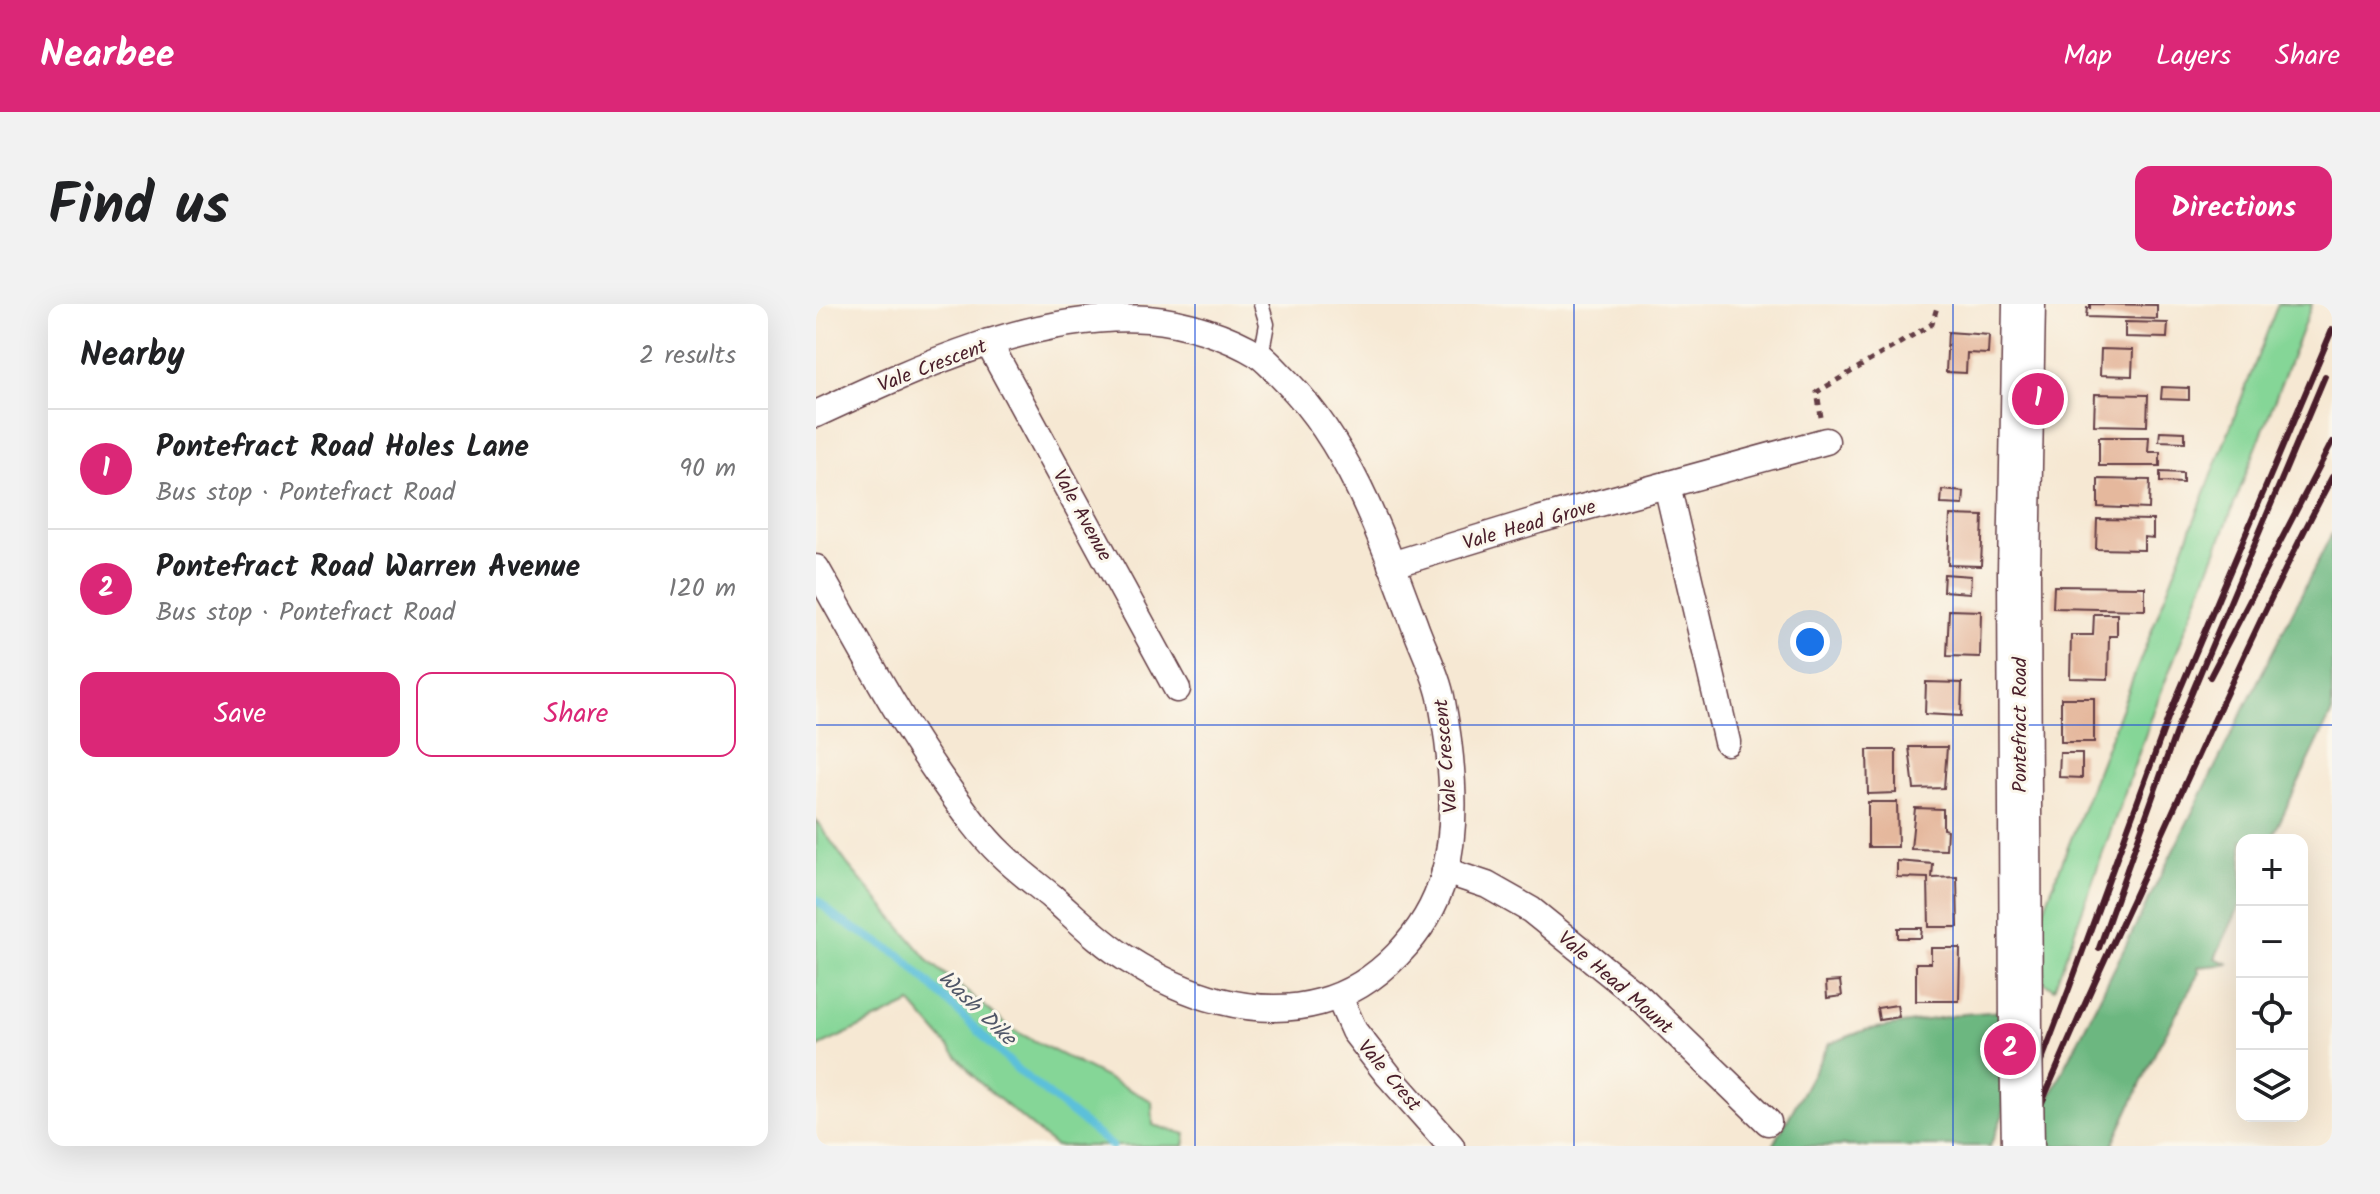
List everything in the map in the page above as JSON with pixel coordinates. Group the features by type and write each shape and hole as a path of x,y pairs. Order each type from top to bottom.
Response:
{"main road":[{"name":"Pontefract Road","path":"2023,1146 2019,572 2024,304"}],"street":[{"name":"Vale Crescent","path":"816,414 867,390 988,342 1094,311 1212,333 1261,356 1306,401 1349,469 1391,565 1442,698 1452,785 1451,839 1436,899 1409,944 1366,980 1339,997 1280,1009 1235,1006 1179,986 1126,959 998,852 939,776 816,568"},
{"name":"Vale Avenue","path":"988,342 1177,689"},
{"name":"Vale Head Grove","path":"1391,565 1826,441"},
{"path":"1667,485 1727,742"},
{"name":"Vale Head Mount","path":"1445,871 1487,885 1531,910 1639,997 1768,1122"},
{"name":"Vale Crest","path":"1339,997 1354,1031 1451,1146"}],"lane":[{"path":"1261,304 1267,324 1261,356"}],"path":[{"path":"1826,441 1817,392 1932,324 1938,304"}],"green space":[{"path":"2278,304 2312,304 2155,708 2054,989 2044,982 2042,914"},
{"path":"2332,533 2332,712 2274,834 2236,834 2236,914 2215,958 2229,964 2198,967 2199,973 2156,1051 2112,1146 2045,1146 2044,1109"},
{"path":"816,820 848,865 930,962 1013,1030 1152,1101 1153,1125 1186,1134 1184,1146 1055,1146 979,1082 911,1003 816,1048"},
{"path":"2002,1011 2003,1115 1990,1146 1773,1146 1829,1044 1865,1030"}],"building":[{"path":"2090,304 2157,305 2157,319 2086,317"},
{"path":"2125,322 2168,323 2167,338 2125,337"},
{"path":"1948,332 1989,335 1988,354 1967,353 1966,373 1946,372"},
{"path":"2101,349 2133,350 2132,376 2100,375"},
{"path":"2162,387 2189,388 2189,400 2161,399"},
{"path":"2095,394 2148,395 2147,426 2094,425"},
{"path":"2160,431 2185,432 2185,442 2159,441"},
{"path":"2099,437 2149,437 2148,452 2160,452 2160,466 2099,466"},
{"path":"2160,472 2183,473 2183,483 2160,482"},
{"path":"2098,479 2150,480 2149,509 2098,507"},
{"path":"1942,490 1964,492 1963,505 1941,504"},
{"path":"1950,515 1983,516 1981,566 1948,565"},
{"path":"2097,519 2153,520 2153,538 2144,537 2144,550 2096,549"},
{"path":"1944,574 1971,576 1970,593 1943,591"},
{"path":"2054,586 2145,587 2145,610 2053,608"},
{"path":"1949,610 1981,611 1980,657 1947,656"},
{"path":"2094,614 2117,614 2117,636 2109,636 2108,679 2070,678 2071,635 2093,635"},
{"path":"1926,682 1962,683 1961,716 1925,714"},
{"path":"2061,698 2094,698 2094,742 2061,742"},
{"path":"1909,747 1947,747 1944,788 1914,789"},
{"path":"1867,750 1896,750 1896,793 1868,794"},
{"path":"2060,753 2082,753 2082,778 2059,777"},
{"path":"1868,802 1897,802 1898,847 1868,847"},
{"path":"1915,808 1943,809 1943,829 1947,830 1946,850 1911,849"},
{"path":"1897,861 1933,864 1932,878 1957,877 1958,927 1929,927 1928,878 1897,877"},
{"path":"1898,928 1922,928 1921,938 1898,938"},
{"path":"1931,948 1960,948 1959,1001 1916,1001 1916,963 1931,963"},
{"path":"1840,981 1842,996 1827,998 1826,982"},
{"path":"1897,1005 1899,1017 1879,1020 1877,1008"}],"waterway":[{"name":"Wash Dike","path":"816,899 838,919 900,955 1019,1071 1112,1146"}],"railway":[{"path":"2009,1146 2168,718 2332,330"},
{"path":"2099,948 2178,726 2325,376"},
{"path":"2210,677 2332,442"},
{"path":"2024,1146 2090,992 2229,688 2332,477"}],"place":[{"name":"Pontefract Road Holes Lane","path":"2038,399"},
{"name":"Pontefract Road Warren Avenue","path":"2010,1049"}]}
